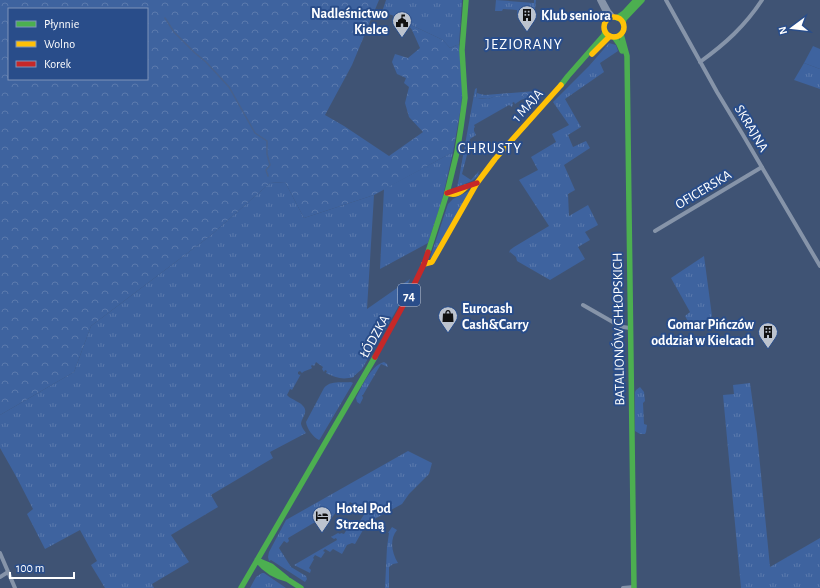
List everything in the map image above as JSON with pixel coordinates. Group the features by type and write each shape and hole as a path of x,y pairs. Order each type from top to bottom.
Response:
{"street":[{"name":"ŁÓDZKA","path":"241,588 387,336 424,264 447,193 459,140 465,98 462,50 466,0"},
{"path":"599,0 607,20 604,25 605,31 612,36 621,34 624,19 642,0"},
{"path":"603,0 609,11 623,23"},
{"path":"607,20 616,18 624,13 636,0"},
{"name":"SKRAJNA","path":"666,0 700,62 819,261 820,266"},
{"path":"700,62 737,32 762,0"},
{"name":"1 MAJA","path":"424,264 432,262 477,183 504,147 565,81 604,35 605,31"},
{"name":"BATALIONÓW CHŁOPSKICH","path":"621,34 626,56 634,587"},
{"name":"1 MAJA","path":"565,81 570,78 612,36"},
{"name":"BATALIONÓW CHŁOPSKICH","path":"612,36 619,44 626,69"},
{"name":"OFICERSKA","path":"655,231 762,167"},
{"name":"1 MAJA","path":"447,193 456,195 477,183"},
{"path":"583,305 618,325 630,328"},
{"path":"0,553 15,588"},
{"path":"257,560 268,564 301,588"},
{"path":"0,577 8,572"},
{"path":"623,588 634,587"}],"green space":[{"path":"0,0 379,0 352,65 325,115 389,156 423,132 409,117 405,103 409,87 404,83 406,78 397,74 392,62 395,54 408,58 420,48 412,30 407,23 443,40 450,48 459,44 463,88 453,152 374,195 304,218 285,182 270,183 210,236 91,326 74,372 0,415"},
{"path":"386,0 462,0 459,44 450,48 443,40 407,23 404,19 382,12"},
{"path":"496,0 534,3 534,0 536,0 535,10 527,9 525,20 519,21 517,10 503,9 502,11 495,11"},
{"path":"609,43 616,45 618,51 600,63 604,72 565,99 581,127 568,135 573,147 586,141 590,148 564,165 575,190 568,194 569,216 588,205 598,225 585,232 590,240 578,247 585,259 550,280 517,261 516,257 510,252 509,253 514,247 549,226 519,180 538,170 531,157 556,142 552,134 569,125 553,102 589,66"},
{"path":"813,46 820,49 820,69 804,63"},
{"path":"804,63 820,69 820,89 794,80"},
{"path":"477,88 476,98 488,99 496,96 532,96 515,104 514,102 512,103 512,107 509,105 474,125 476,135 470,139 462,174 471,180 479,171 479,175 472,181 457,187 475,89"},
{"path":"536,91 537,94 532,96 524,96 516,99 512,97 496,96 488,99 476,98 477,93 485,95"},
{"path":"453,152 442,200 428,243 380,269 384,189"},
{"path":"285,182 304,218 374,195 367,309 410,279 397,309 362,369 354,377 340,378 333,376 326,373 327,371 325,370 324,372 322,369 323,367 316,362 314,366 311,366 311,369 302,373 300,371 298,372 298,374 301,374 292,390 290,389 287,395 305,408 305,413 301,424 306,433 270,452 273,458 211,495 218,507 171,535 189,562 152,584 154,588 105,588 91,565 97,561 80,530 45,549 27,514 33,509 0,448 0,415 74,372 91,326 210,236 270,183"},
{"path":"471,190 430,258 448,204 453,199"},
{"path":"704,256 712,316 693,330 685,316 690,312 671,278"},
{"path":"384,362 388,367 381,364 362,395 363,398 360,404 357,402 356,398 364,383 371,372 379,364"},
{"path":"336,382 353,383 319,440 311,432 306,422 324,388 329,384"},
{"path":"750,383 757,434 770,567 820,538 820,588 741,588 723,395 734,394 733,385"},
{"path":"640,387 644,392 645,401 643,403 644,424 647,425 645,434 640,434 635,431 635,392"},
{"path":"408,451 432,463 429,474 409,494 402,504 367,523 355,544 352,543 347,545 342,554 333,549 330,552 325,549 323,551 325,552 321,558 315,555 309,568 311,570 310,573 294,565 337,540 336,538 334,539 331,537 338,533 344,534 349,526 356,527 365,513 357,507 355,503 353,504 350,502 344,512 338,509 329,522 324,525 322,522 319,523 317,521 288,538 289,541 287,543 284,541 279,548 291,567 306,576 307,579 305,582 271,560 269,561 269,552 286,520"},
{"path":"392,527 397,530 394,534 392,546 398,563 389,567 389,588 385,588 388,533"},
{"path":"262,573 286,588 250,588 256,577"}],"waterway":[{"path":"165,18 174,32 206,62 229,87 255,133 267,141 267,154 270,165 266,170 268,176"}],"traffic: fast":[{"path":"428,252 447,193 457,152 461,127 465,98 462,50 466,0"},
{"path":"617,18 636,0"},
{"path":"623,23 624,19 642,0"},
{"path":"561,85 604,35 605,31"},
{"path":"621,34 627,56 634,588"},
{"path":"614,37 622,51"},
{"path":"241,588 375,357"},
{"path":"257,560 271,566 301,588"},
{"path":"258,561 271,573 287,579"}],"traffic: slow":[{"path":"614,17 621,20 624,27 621,34 614,37 607,34 604,27 607,20 614,17"},
{"path":"592,54 610,36"},
{"path":"424,264 432,262 477,183 495,159 561,85"},
{"path":"447,193 457,193 466,187"}],"traffic: jam":[{"path":"447,193 477,183"},
{"path":"375,357 411,291 428,252"}],"place":[{"name":"Klub seniora","path":"527,32"},
{"name":"Nadleśnictwo Kielce","path":"402,38"},
{"name":"Eurocash Cash&Carry","path":"448,333"},
{"name":"Gomar Pińczów oddział w Kielcach","path":"768,349"},
{"name":"Hotel Pod Strzechą","path":"322,533"}],"district":[{"name":"JEZIORANY","path":"524,44"},
{"name":"CHRUSTY","path":"490,148"}]}
